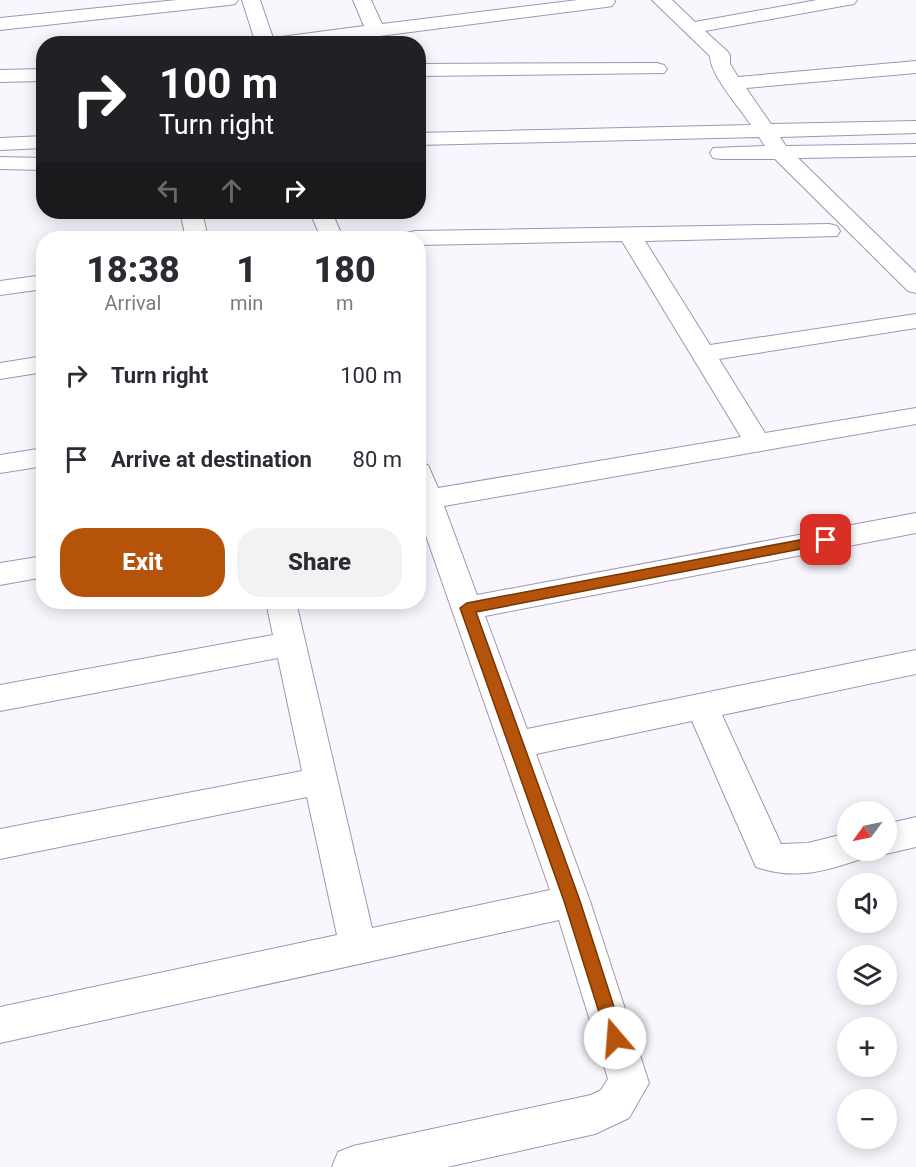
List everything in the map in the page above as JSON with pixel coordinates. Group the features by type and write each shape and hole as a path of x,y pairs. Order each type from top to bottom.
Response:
{"street":[{"path":"0,24 229,0"},
{"path":"251,0 263,36"},
{"path":"362,0 375,30"},
{"path":"661,0 720,55 720,64 780,152 916,286"},
{"path":"691,28 848,0"},
{"path":"328,36 606,2"},
{"path":"732,83 916,67"},
{"path":"426,70 657,69"},
{"path":"0,76 36,75"},
{"path":"426,139 916,127"},
{"path":"0,144 36,142"},
{"path":"706,153 916,150"},
{"path":"426,157 610,155"},
{"path":"0,163 36,164"},
{"path":"426,238 829,231"},
{"path":"629,234 758,443"},
{"path":"888,259 916,256"},
{"path":"0,288 36,283"},
{"path":"703,354 916,321"},
{"path":"0,371 36,365"},
{"path":"426,490 758,443 916,417"},
{"path":"0,464 36,458"},
{"path":"353,1167 596,1114 615,1104 629,1083 572,901 467,608 426,501"},
{"path":"467,608 916,523"},
{"path":"0,574 36,567"},
{"path":"282,609 358,948"},
{"path":"0,698 290,644"},
{"path":"516,745 916,662"},
{"path":"702,706 769,856 784,861 800,860 837,851"},
{"path":"0,844 320,781"},
{"path":"897,836 916,832"},
{"path":"0,1024 572,901"}],"route":[{"path":"615,1038 572,901 467,608 826,540"}]}
